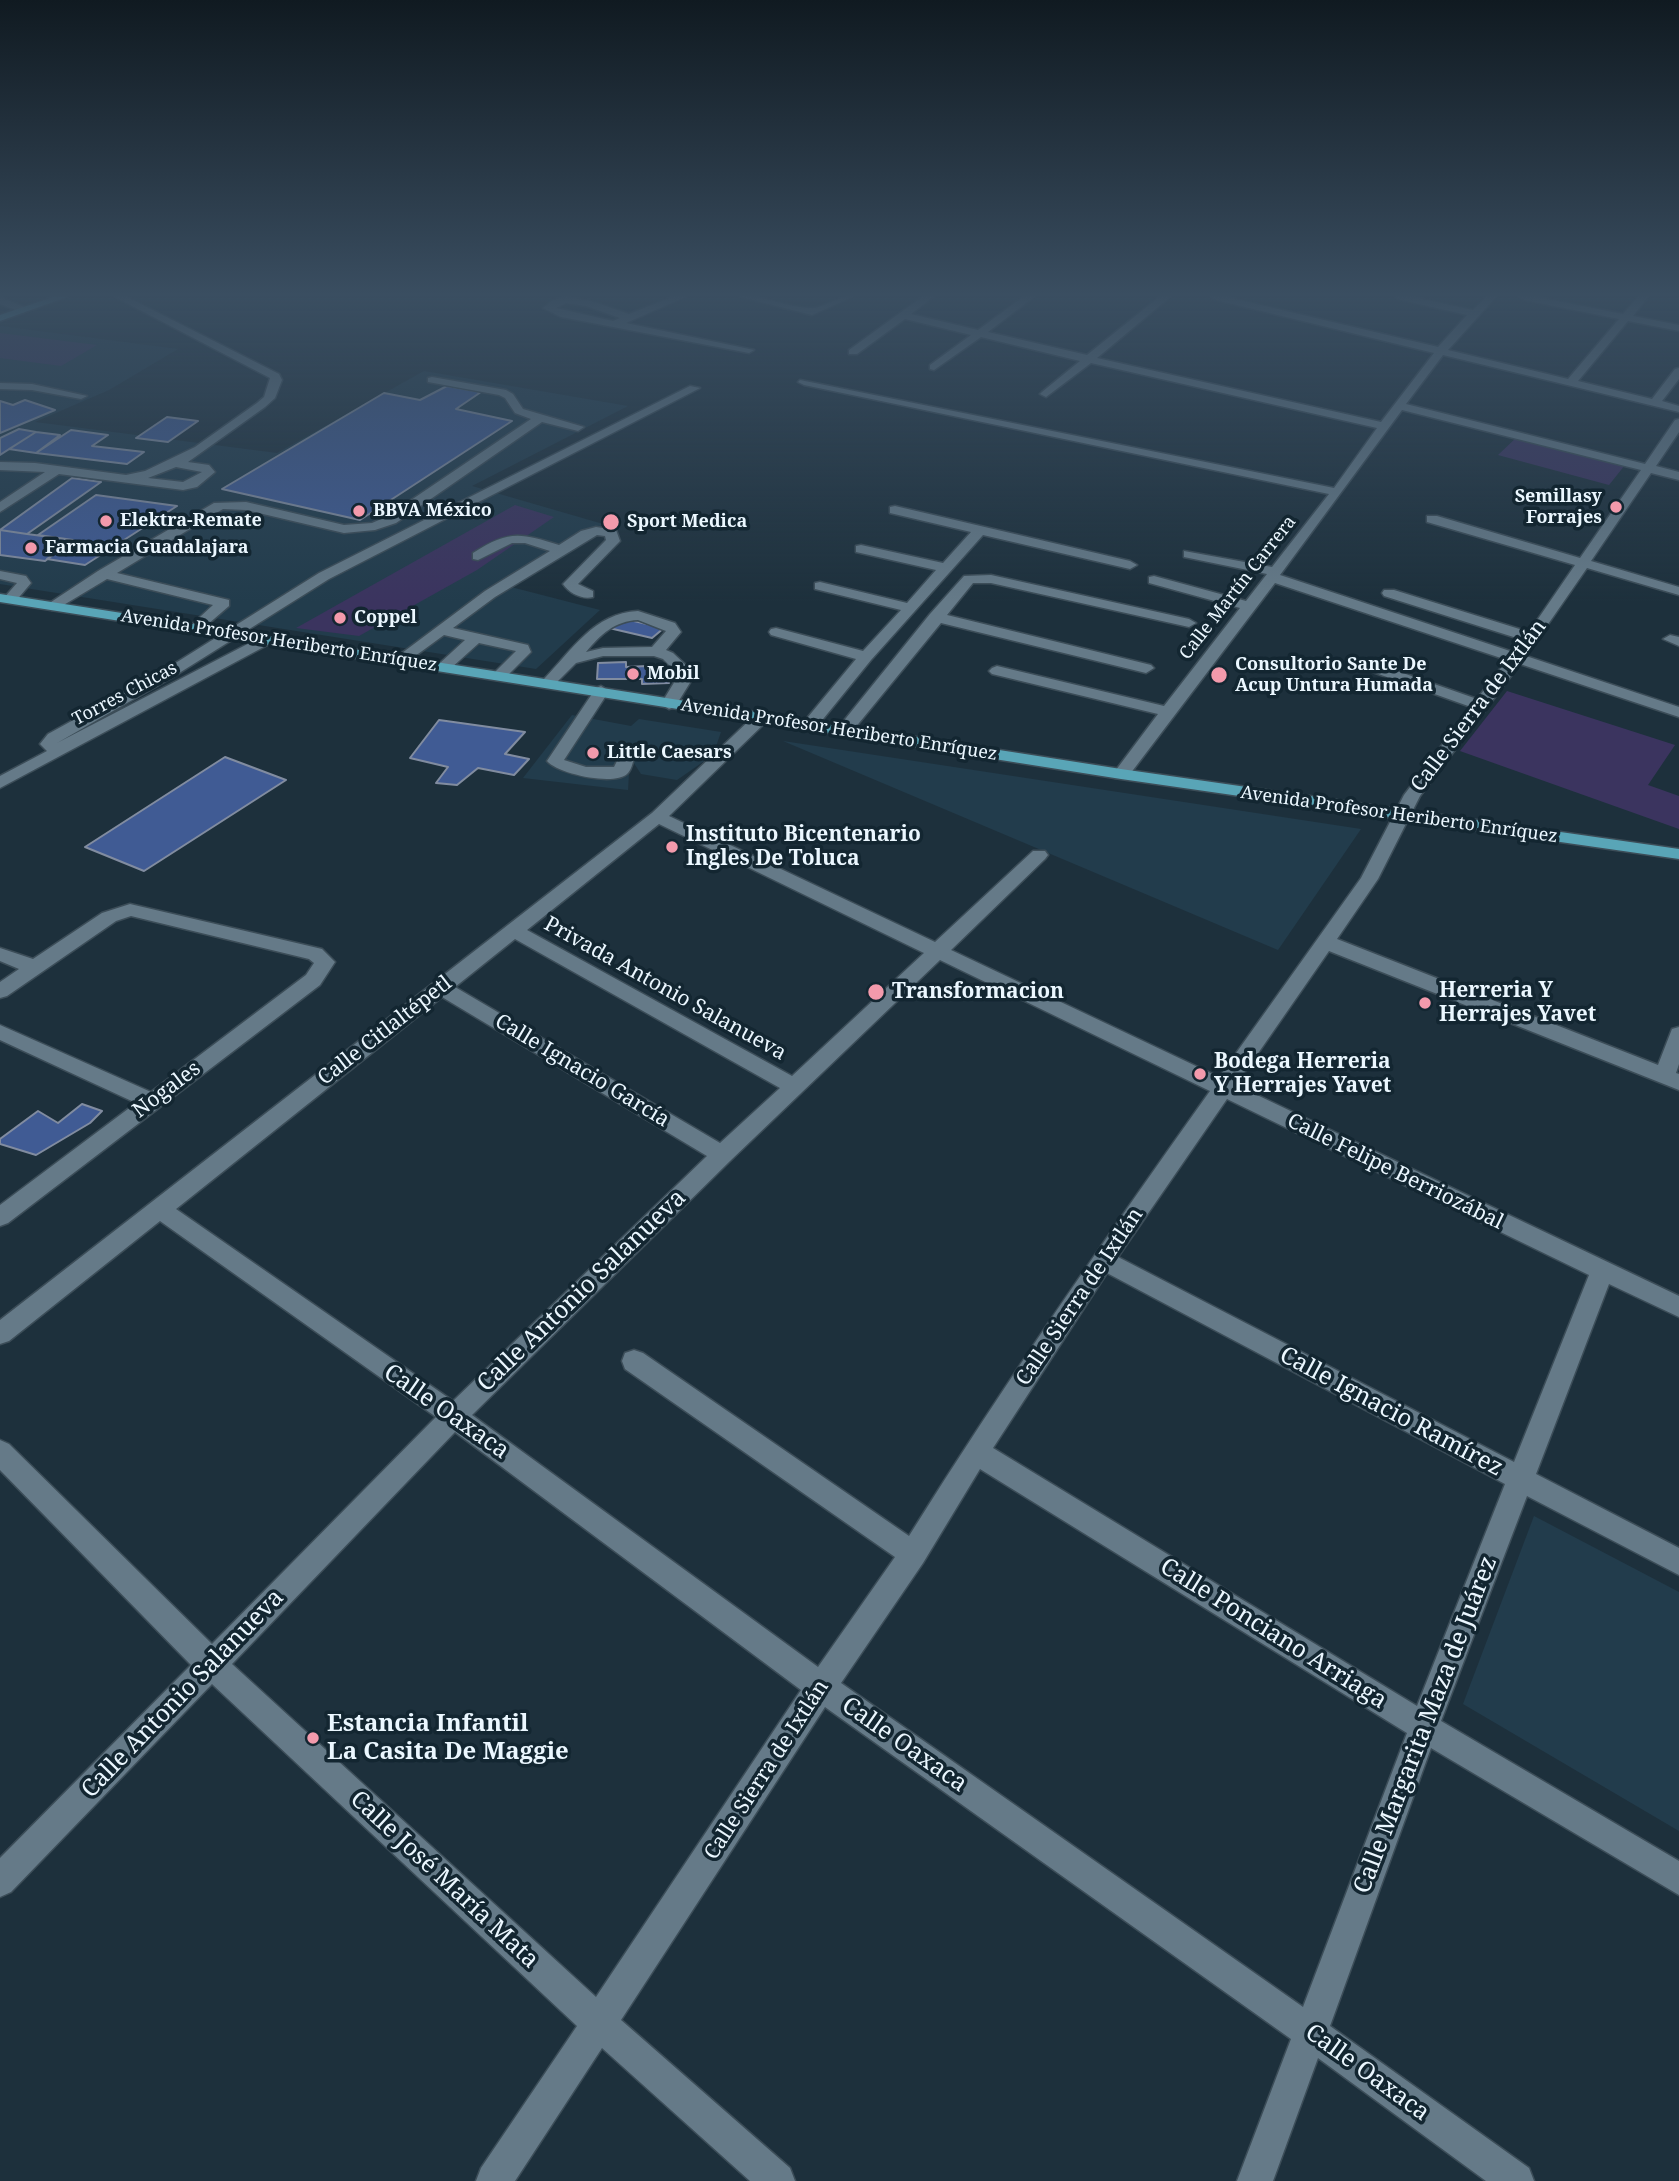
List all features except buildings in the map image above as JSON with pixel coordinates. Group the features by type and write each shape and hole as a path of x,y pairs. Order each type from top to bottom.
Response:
{"main road":[{"name":"Avenida Profesor Heriberto Enríquez","path":"5,598 549,682 669,704 1121,775 1679,854"}],"street":[{"path":"129,478 149,475 178,464 268,399"},
{"path":"511,399 519,411 578,427"},
{"path":"58,751 48,744 54,737 171,672 324,576 673,399"},
{"path":"885,399 1338,492"},
{"path":"1263,399 1385,426"},
{"name":"Calle Martín Carrera","path":"1121,775 1406,399"},
{"path":"1637,399 1679,409"},
{"path":"1655,403 1658,399"},
{"path":"1401,406 1679,476"},
{"path":"52,606 200,515 227,504 347,530 379,526 540,418"},
{"name":"Calle Sierra de Ixtlán","path":"494,2181 821,1686 914,1554 976,1452 1103,1260 1369,880 1390,843 1401,815 1428,772 1532,638 1679,423"},
{"path":"1662,447 1679,451"},
{"path":"0,466 187,486 209,472 205,468 178,464"},
{"path":"0,478 17,467"},
{"path":"0,508 56,470"},
{"path":"895,510 1130,565"},
{"path":"1432,519 1679,591"},
{"path":"809,726 866,657 981,529"},
{"path":"402,659 500,587 586,534 596,531 611,533 614,541 570,584 588,594"},
{"path":"478,556 513,536 562,550"},
{"path":"861,549 945,568"},
{"path":"1189,554 1274,575 1679,712"},
{"path":"103,574 224,603 195,628"},
{"path":"0,575 20,579 24,583 5,598"},
{"path":"844,731 964,582 979,578 1189,623"},
{"path":"1154,580 1248,606"},
{"path":"820,586 912,608"},
{"path":"1389,593 1532,638"},
{"path":"549,682 600,628 622,615 638,615 670,626 674,632 656,651"},
{"path":"936,617 1146,668"},
{"path":"441,629 523,648 524,652 500,675"},
{"path":"776,632 866,657"},
{"path":"445,666 476,637"},
{"name":"Torres Chicas","path":"0,783 268,639"},
{"path":"571,660 603,652 656,651 668,656 682,669 683,681 669,704"},
{"path":"1375,668 1480,705"},
{"path":"997,671 1167,711"},
{"path":"601,691 555,761 570,768 612,773 621,771 626,758"},
{"name":"Calle Citlaltépetl","path":"0,1334 658,817 761,718"},
{"name":"Calle Felipe Berriozábal","path":"658,817 1679,1307"},
{"path":"939,951 1039,855"},
{"name":"Nogales","path":"0,1217 313,981 324,967 323,958 302,951 130,910 109,917 34,967"},
{"name":"Privada Antonio Salanueva","path":"513,930 794,1087"},
{"path":"1325,942 1672,1079 1679,1034"},
{"name":"Calle Antonio Salanueva","path":"0,1881 454,1416 722,1156 939,951"},
{"path":"0,954 34,967"},
{"path":"0,991 34,967"},
{"name":"Calle Ignacio García","path":"441,987 722,1156"},
{"path":"0,1032 152,1101"},
{"name":"Calle Oaxaca","path":"159,1209 454,1416 821,1686 1516,2181"},
{"name":"Calle Ignacio Ramírez","path":"1103,1260 1679,1562"},
{"name":"Calle Margarita Maza de Juárez","path":"1255,2181 1424,1727 1602,1271"},
{"path":"634,1361 914,1554"},
{"name":"Calle José María Mata","path":"0,1452 212,1665 600,2024 777,2181"},
{"name":"Calle Ponciano Arriaga","path":"976,1452 1679,1880"}],"shaded area":[{"path":"0,399 89,399 35,422 277,453 374,399 586,399 628,406 472,486 603,524 511,587 600,610 536,669 0,584"},
{"path":"1517,437 1625,465 1609,485 1498,455"},
{"path":"515,505 554,517 477,570 359,636 296,628"},
{"path":"1507,691 1675,745 1648,785 1679,796 1679,829 1460,751"},
{"path":"572,715 631,726 639,719 721,732 713,755 677,780 641,774 630,757 628,790 523,778"},
{"path":"783,741 1361,829 1278,950"},
{"path":"1534,1516 1679,1592 1679,1831 1463,1704"}],"place":[{"name":"Semillasy Forrajes","path":"1616,507"},
{"name":"BBVA México","path":"359,511"},
{"name":"Elektra-Remate","path":"106,521"},
{"name":"Sport Medica","path":"611,522"},
{"name":"Farmacia Guadalajara","path":"31,548"},
{"name":"Coppel","path":"340,618"},
{"name":"Mobil","path":"633,674"},
{"name":"Consultorio Sante De Acup Untura Humada","path":"1219,675"},
{"name":"Little Caesars","path":"593,753"},
{"name":"Instituto Bicentenario Ingles De Toluca","path":"672,847"},
{"name":"Transformacion","path":"876,992"},
{"name":"Herreria Y Herrajes Yavet","path":"1425,1003"},
{"name":"Bodega Herreria Y Herrajes Yavet","path":"1200,1074"},
{"name":"Estancia Infantil La Casita De Maggie","path":"313,1738"}]}
